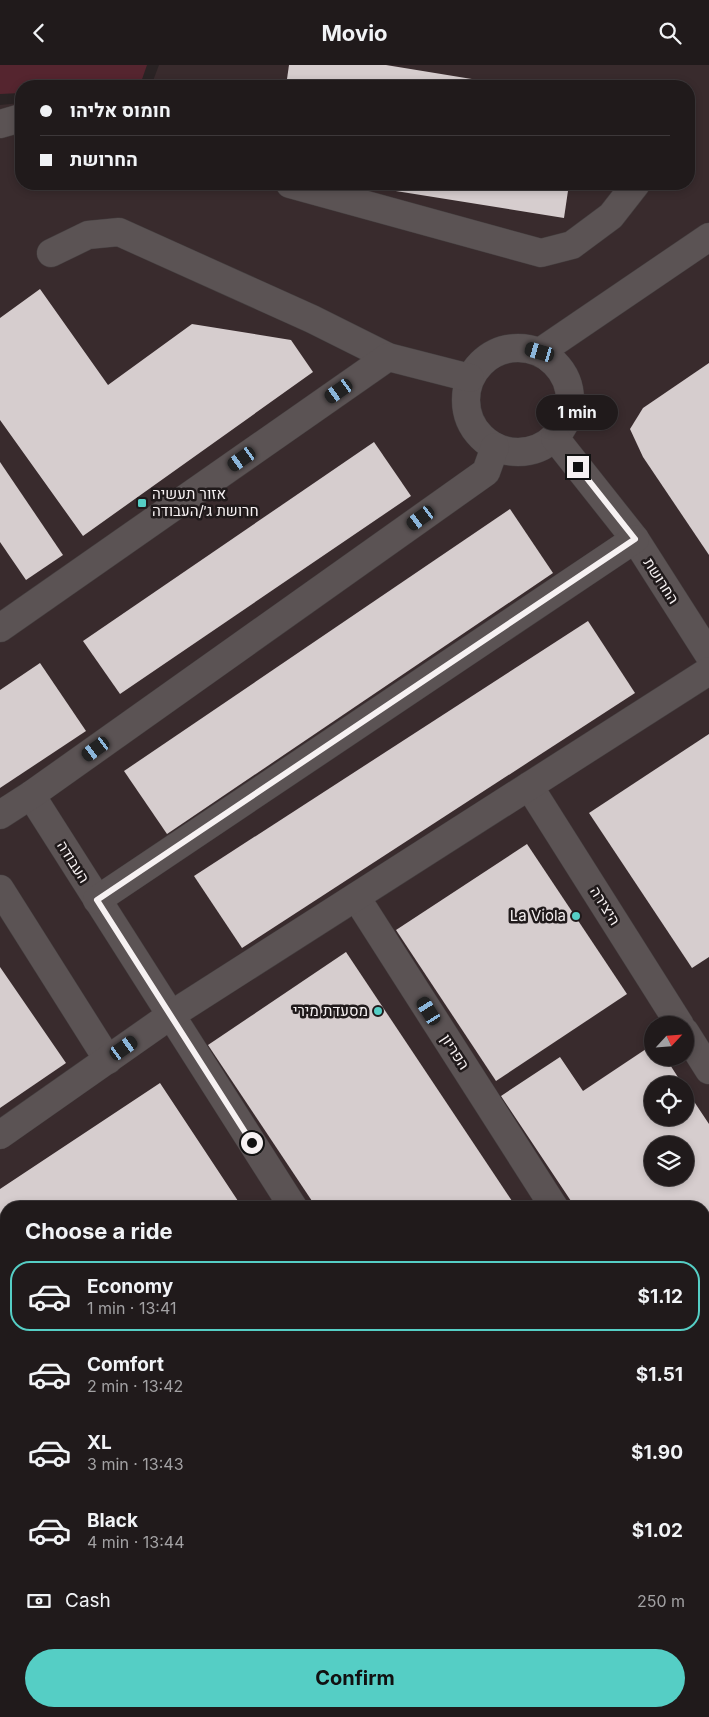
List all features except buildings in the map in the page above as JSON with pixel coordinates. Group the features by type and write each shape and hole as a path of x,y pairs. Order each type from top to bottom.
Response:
{"street":[{"path":"0,125 15,120"},
{"path":"312,190 541,253 572,245 611,216 631,190"},
{"path":"51,253 88,235 119,233 312,319 388,357 470,378"},
{"path":"540,352 709,237"},
{"path":"507,348 524,348 540,352 554,361 564,375 570,391 570,408 565,424 555,438 542,447 526,452 511,452 495,447 482,438 472,426 466,411 466,394 470,378 479,365 491,355 507,348"},
{"path":"0,628 388,357"},
{"name":"החרושת","path":"555,438 635,539 709,655"},
{"path":"0,815 31,795 486,472 495,447"},
{"path":"97,900 635,539"},
{"path":"0,1135 171,1015 709,671"},
{"name":"היצירה","path":"529,786 674,1016"},
{"name":"העבודה","path":"31,795 288,1201"},
{"path":"0,889 108,1059"},
{"name":"הפריון","path":"356,897 550,1201"},
{"path":"694,1046 709,1070"}],"shaded area":[{"path":"0,65 147,65 142,80 15,80 15,93 0,94"},
{"path":"159,65 709,65 709,1201 0,1201 0,105 15,104 15,190 695,190 695,80 153,80"}],"place":[{"name":"אזור תעשיה חרושת ג׳/העבודה","path":"142,503"},
{"name":"La Viola","path":"576,916"},
{"name":"מסעדת מירי","path":"378,1011"}],"route":[{"path":"252,1143 97,900 635,539 578,467"}]}
